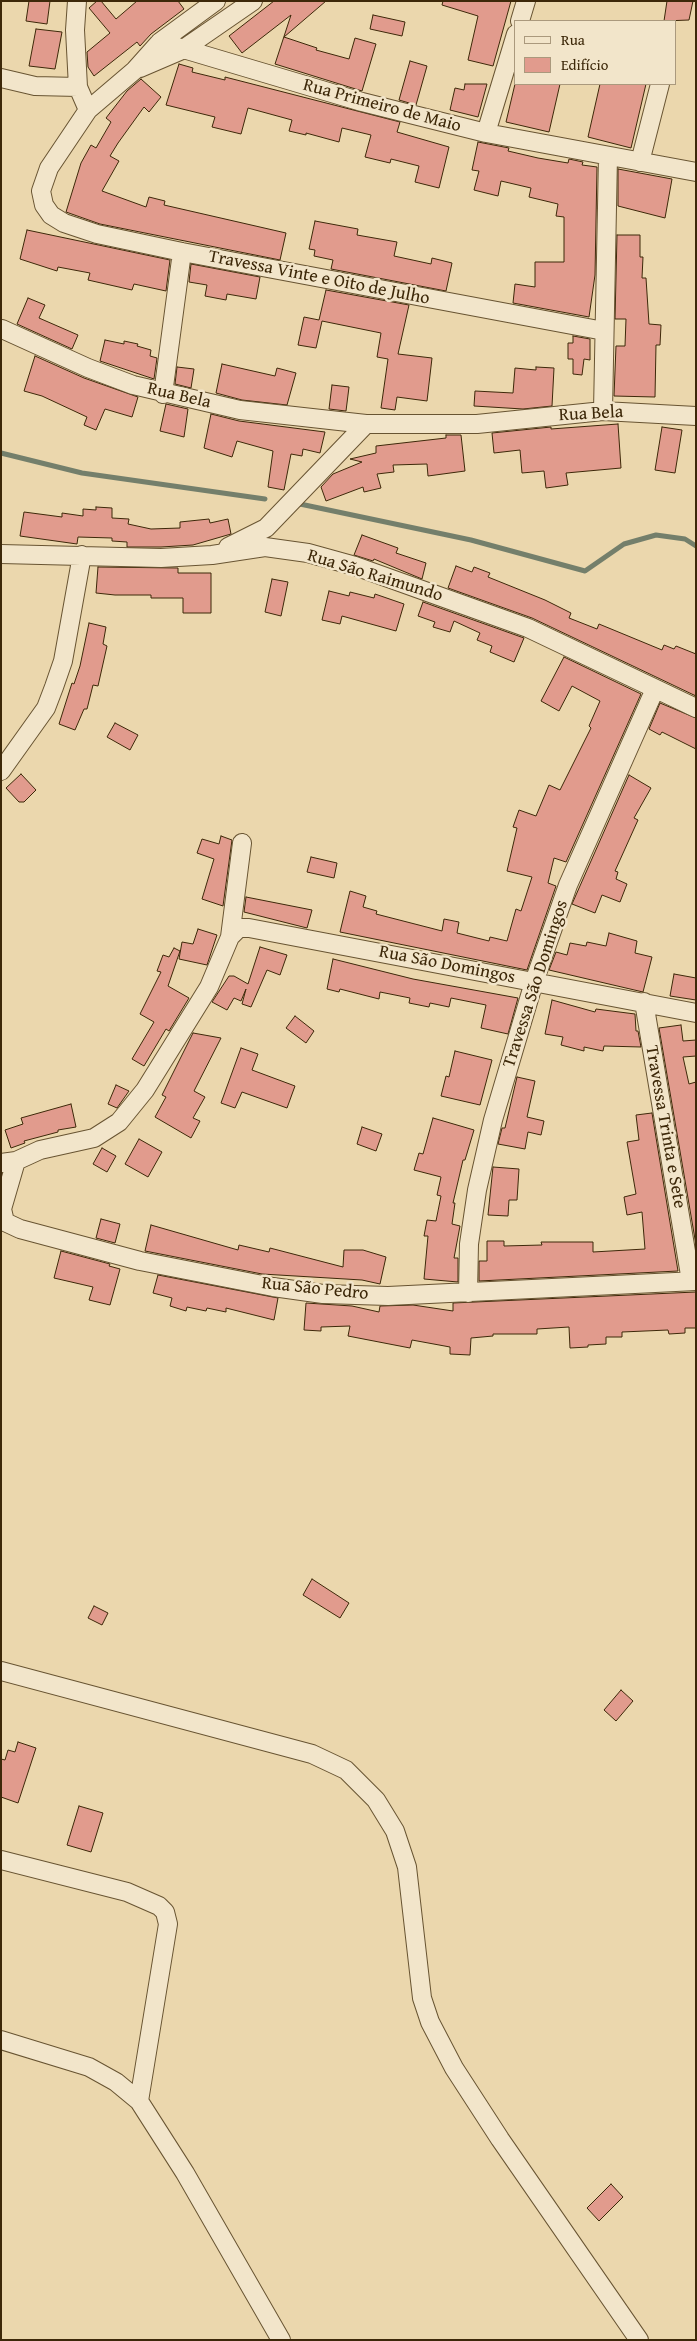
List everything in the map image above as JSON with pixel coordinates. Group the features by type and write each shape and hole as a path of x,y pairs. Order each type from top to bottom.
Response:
{"street":[{"path":"77,1 75,30 78,86 88,110 135,70 160,42 216,1"},
{"path":"135,70 182,50 252,1"},
{"path":"520,20 526,1"},
{"path":"486,133 514,41"},
{"name":"Rua Primeiro de Maio","path":"160,42 362,102 486,133 696,172"},
{"path":"1,78 35,86 78,86"},
{"path":"640,162 660,85"},
{"name":"Travessa Vinte e Oito de Julho","path":"88,110 49,168 41,190 44,205 51,215 64,223 97,234 182,252 604,331"},
{"path":"603,411 608,156"},
{"path":"163,394 182,252"},
{"name":"Rua Bela","path":"2,329 88,368 133,385 163,394 240,410 366,424 477,424 603,411 696,416"},
{"path":"212,555 266,528 366,424"},
{"name":"Rua São Raimundo","path":"1,554 161,558 212,555 264,546 308,553 355,566 528,628 696,708"},
{"path":"1,771 46,708 54,687 63,661 82,556"},
{"name":"Travessa São Domingos","path":"468,1293 469,1244 477,1190 493,1120 534,982 572,876 655,689"},
{"path":"9,1162 40,1150 94,1138 119,1122 145,1090 190,1022 209,987 230,937 242,843"},
{"name":"Rua São Domingos","path":"230,937 239,928 249,928 696,1013"},
{"name":"Travessa Trinta e Sete","path":"644,1002 693,1281"},
{"name":"Rua São Pedro","path":"9,1162 2,1209 5,1222 20,1229 140,1261 273,1287 323,1294 360,1295 468,1293 693,1281"},
{"path":"1,1670 312,1754 346,1770 376,1800 395,1831 407,1867 422,1998 430,2022 454,2068 500,2139 639,2340"},
{"path":"1,1860 127,1892 159,1906 165,1912 168,1924 140,2100"},
{"path":"1,2040 89,2067 116,2082 140,2100 185,2173 281,2340"}],"building":[{"path":"29,1 50,1 47,24 26,21"},
{"path":"97,1 101,1 116,19 137,1 178,1 184,9 151,34 140,46 137,42 94,76 88,67 87,52 110,33 89,8"},
{"path":"274,1 326,1 284,37 317,48 316,50 349,59 355,38 376,44 362,91 275,64 291,15 242,53 229,36"},
{"path":"443,1 511,1 493,66 468,60 478,16 442,5"},
{"path":"667,1 693,1 689,20 664,20"},
{"path":"373,15 405,22 402,36 370,29"},
{"path":"36,29 62,32 55,69 29,66"},
{"path":"410,61 427,66 416,105 399,100"},
{"path":"179,64 193,68 192,72 225,80 225,77 400,122 397,132 449,147 439,188 415,182 419,166 391,159 390,163 365,157 371,135 342,128 339,142 306,133 306,135 289,131 292,120 248,108 241,134 212,127 215,117 166,105"},
{"path":"141,79 161,97 149,112 144,107 118,143 110,156 119,161 102,191 146,207 149,197 165,201 164,205 286,233 280,260 100,224 66,212 81,163 91,145 96,148 111,122 106,118 127,91"},
{"path":"465,84 487,84 478,117 450,110 455,88 464,90"},
{"path":"515,85 560,85 549,132 506,122"},
{"path":"600,85 646,85 631,148 588,137"},
{"path":"478,142 509,148 508,151 538,158 568,163 569,159 583,162 582,165 597,167 595,275 589,317 513,303 515,284 535,287 535,262 564,262 564,217 556,216 558,204 529,197 531,188 501,181 498,196 474,190 479,171 472,170"},
{"path":"618,169 672,179 665,218 618,206"},
{"path":"315,221 358,229 357,235 397,242 394,256 431,264 432,258 452,263 446,291 331,269 333,260 314,256 315,250 309,249"},
{"path":"27,230 170,260 166,291 134,284 132,290 88,280 90,273 58,267 57,271 20,259"},
{"path":"617,235 640,235 640,257 643,257 642,278 646,278 649,324 661,325 660,345 656,345 655,397 614,396 616,346 625,346 626,319 615,319"},
{"path":"191,264 260,277 256,299 227,294 226,300 205,296 207,285 189,282"},
{"path":"326,290 409,305 398,354 432,358 427,401 397,397 395,410 381,408 388,359 377,357 381,333 322,321 316,348 298,345 304,317 319,320"},
{"path":"28,298 45,305 39,318 78,335 72,349 17,324"},
{"path":"573,336 590,339 590,360 584,359 582,375 573,374 573,359 568,359 568,343 573,343"},
{"path":"105,340 124,344 124,341 138,344 137,346 151,350 150,356 157,358 154,379 100,361"},
{"path":"35,356 84,378 138,397 132,417 105,409 96,430 84,425 87,417 42,396 24,391"},
{"path":"222,364 275,376 277,368 296,373 287,405 242,400 216,393"},
{"path":"177,367 194,369 191,388 175,384"},
{"path":"536,367 554,368 552,406 523,409 474,406 475,391 513,393 515,368 536,370"},
{"path":"332,385 349,387 346,411 329,409"},
{"path":"166,404 188,409 184,437 160,431"},
{"path":"211,414 239,421 325,432 320,453 303,449 302,456 291,454 284,490 268,487 273,451 237,441 232,457 204,448"},
{"path":"618,424 621,468 566,473 568,485 546,488 544,471 522,473 520,450 494,453 492,433 551,427 551,429"},
{"path":"662,427 682,430 675,473 655,470"},
{"path":"446,435 461,435 465,471 428,476 427,464 393,465 394,472 377,474 381,488 364,492 363,487 326,501 321,487 333,474 362,462 350,459 376,453 376,446 446,438"},
{"path":"96,507 112,508 112,518 129,519 128,524 151,529 180,528 180,522 209,519 210,523 228,519 231,534 193,545 161,547 127,547 127,542 112,541 112,538 78,537 77,544 20,536 24,512 62,517 62,513 83,516 83,509 96,510"},
{"path":"362,535 398,548 396,553 426,563 422,579 374,559 373,561 354,555"},
{"path":"456,566 472,572 474,567 490,573 488,577 545,600 571,613 569,618 597,629 599,624 662,650 664,645 674,649 676,646 696,654 696,696 532,618 448,588"},
{"path":"98,567 178,568 178,573 211,573 211,613 183,613 183,598 151,598 151,595 96,593"},
{"path":"272,579 288,582 281,616 265,612"},
{"path":"329,591 349,596 350,592 374,598 375,594 404,604 396,631 342,616 340,624 322,620"},
{"path":"423,602 524,638 514,662 490,652 492,646 477,640 480,633 454,621 450,632 433,627 435,622 418,616"},
{"path":"89,623 106,627 103,644 107,646 98,686 93,685 87,709 84,709 75,730 59,724 72,683 74,684 80,666"},
{"path":"564,657 641,694 566,862 554,858 548,883 556,886 527,970 340,932 350,891 366,896 363,907 377,911 376,914 442,931 444,919 459,922 457,933 489,941 490,937 507,941 516,909 521,911 532,877 507,871 517,828 513,827 519,810 536,816 549,785 560,790 591,728 589,726 600,701 572,686 559,711 541,701"},
{"path":"660,703 696,718 696,749 662,732 660,735 649,729"},
{"path":"115,723 138,735 130,750 107,737"},
{"path":"21,774 36,790 24,802 19,802 6,788"},
{"path":"629,775 651,788 634,818 638,820 615,871 618,872 616,879 627,884 620,902 602,895 595,913 572,904"},
{"path":"221,836 232,840 223,906 202,899 214,859 197,853 202,839 219,844"},
{"path":"311,857 337,863 334,878 307,872"},
{"path":"246,897 312,910 307,928 244,912"},
{"path":"198,929 217,935 207,965 179,959 182,942 193,944"},
{"path":"609,933 637,941 635,953 652,957 643,992 549,970 556,952 567,955 570,943 586,946 587,942 606,946"},
{"path":"260,947 287,955 280,975 267,970 251,1007 242,1004 246,989 241,1001 234,998 227,1010 212,1002 229,976 234,976 248,984"},
{"path":"174,948 180,951 168,986 189,998 169,1031 166,1029 144,1066 132,1059 154,1022 140,1014 161,972 157,971 163,955 169,957"},
{"path":"333,959 413,979 518,998 508,1034 481,1028 486,1005 451,998 449,1007 430,1003 429,1007 409,1003 410,998 380,992 379,999 340,989 339,992 327,989"},
{"path":"674,974 696,978 696,1000 670,996"},
{"path":"552,1000 595,1012 596,1009 635,1014 636,1031 638,1031 641,1047 604,1046 603,1051 584,1047 584,1051 561,1045 563,1037 545,1034"},
{"path":"295,1016 314,1031 306,1043 286,1028"},
{"path":"681,1025 683,1041 696,1040 696,1056 683,1057 689,1084 696,1082 696,1245 659,1028"},
{"path":"193,1033 221,1038 194,1091 205,1097 193,1118 200,1121 191,1138 155,1117 166,1097 162,1095"},
{"path":"241,1048 258,1054 252,1070 295,1086 287,1108 242,1092 235,1108 221,1103"},
{"path":"455,1051 492,1060 480,1105 441,1096 446,1076 449,1077"},
{"path":"517,1077 535,1081 527,1117 544,1121 541,1135 528,1132 525,1149 498,1144 502,1128 505,1128"},
{"path":"116,1085 129,1091 117,1108 108,1104"},
{"path":"71,1104 76,1127 58,1130 58,1132 24,1141 25,1143 11,1148 5,1130 23,1124 21,1118"},
{"path":"652,1113 678,1271 479,1281 479,1261 487,1261 487,1241 504,1241 504,1246 542,1245 541,1242 593,1242 593,1252 645,1249 642,1212 627,1215 624,1197 636,1194 627,1142 639,1140 636,1115"},
{"path":"433,1118 474,1130 465,1160 463,1160 453,1203 455,1203 452,1224 460,1226 454,1258 458,1258 458,1282 424,1279 428,1236 424,1236 427,1220 436,1221 441,1196 437,1195 441,1177 414,1170 419,1153 423,1154"},
{"path":"362,1127 382,1134 376,1151 357,1144"},
{"path":"139,1139 162,1152 148,1177 125,1164"},
{"path":"102,1148 116,1156 107,1172 93,1164"},
{"path":"493,1167 519,1169 517,1200 509,1200 508,1216 488,1215"},
{"path":"101,1219 120,1224 115,1243 96,1238"},
{"path":"151,1225 238,1250 239,1245 269,1252 270,1248 343,1267 344,1250 363,1250 386,1257 380,1284 362,1280 262,1274 145,1251"},
{"path":"61,1251 110,1264 109,1266 120,1269 110,1305 89,1300 93,1287 54,1278"},
{"path":"158,1275 278,1298 274,1320 226,1308 226,1312 207,1308 206,1311 187,1307 186,1311 170,1306 172,1298 153,1293"},
{"path":"696,1292 696,1328 685,1328 685,1333 669,1334 668,1330 622,1332 622,1337 606,1337 606,1344 588,1345 588,1347 570,1348 569,1327 537,1329 537,1334 493,1334 493,1336 471,1338 470,1355 450,1354 450,1347 412,1340 410,1348 348,1336 350,1326 321,1327 321,1331 304,1330 306,1303 352,1306 379,1312 380,1306 413,1305 453,1311 453,1303"},
{"path":"312,1579 349,1603 340,1618 303,1595"},
{"path":"94,1606 108,1613 102,1625 88,1618"},
{"path":"621,1690 633,1701 616,1721 604,1710"},
{"path":"18,1742 36,1748 18,1803 1,1797 1,1759 5,1760 8,1750 15,1752"},
{"path":"79,1806 103,1813 91,1852 67,1845"},
{"path":"611,2184 623,2197 599,2221 587,2208"}],"waterway":[{"path":"1,453 82,473 265,499"},
{"path":"300,504 471,540 585,571 624,544 656,535 685,539 696,546"}]}
